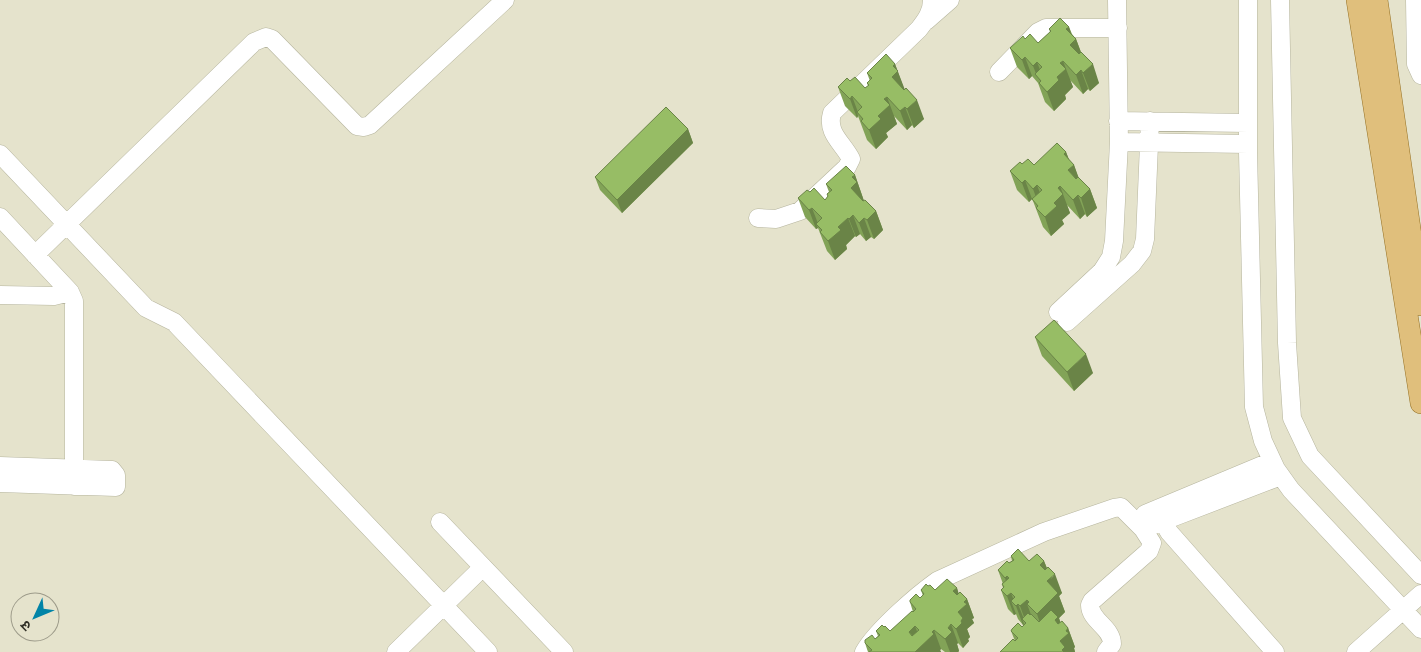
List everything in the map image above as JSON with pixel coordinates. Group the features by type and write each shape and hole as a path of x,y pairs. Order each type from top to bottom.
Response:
{"main road":[{"path":"1357,0 1421,403"},
{"path":"1377,0 1417,256 1421,305"}],"street":[{"path":"35,255 260,38 266,36 272,39 357,126 364,127 370,125 505,0"},
{"path":"925,22 932,6 932,0"},
{"path":"758,218 776,219 800,211 847,167 850,159 833,134 830,120 832,114 925,22 950,0"},
{"path":"1117,0 1119,142 1114,241 1111,257 1102,271 1062,317 1132,264 1142,251 1145,239 1150,121"},
{"path":"1248,0 1248,144 1254,407 1263,441 1272,461 1291,490 1421,629"},
{"path":"1280,0 1287,343 1292,418 1310,456 1421,575"},
{"path":"1414,0 1416,64 1421,75"},
{"path":"999,72 1038,32 1046,28 1118,28"},
{"path":"1118,121 1248,123"},
{"path":"1119,142 1248,144"},
{"path":"0,154 146,308 174,322 488,652"},
{"path":"0,217 9,235 35,255 70,292 74,301 74,477"},
{"path":"0,295 54,296 70,292"},
{"path":"1159,516 1272,461"},
{"path":"0,466 74,477"},
{"path":"1138,524 1281,476"},
{"path":"0,483 74,477"},
{"path":"864,652 873,638 924,590 937,581 1044,532 1114,508 1124,509 1152,543 1149,551 1090,605 1091,612 1112,637 1112,644 1106,652"},
{"path":"1159,516 1169,532 1275,652"},
{"path":"440,522 564,652"},
{"path":"396,652 483,567"},
{"path":"1356,652 1421,594"}],"building":[{"path":"1060,18 1069,27 1066,29 1076,39 1070,45 1079,54 1081,52 1093,64 1083,73 1081,70 1076,75 1063,61 1060,63 1066,69 1057,77 1059,80 1047,92 1039,83 1041,81 1035,74 1042,67 1037,62 1033,66 1025,57 1022,60 1010,48 1023,36 1025,39 1030,34 1038,43 1051,31 1049,29"},
{"path":"886,54 895,64 893,66 898,71 892,77 917,100 907,109 905,107 900,111 887,97 884,99 890,105 878,116 881,119 869,130 861,121 863,119 857,112 862,107 852,96 850,99 838,87 847,78 850,81 855,77 865,88 869,85 867,83 872,78 867,73"},
{"path":"666,107 688,129 617,200 595,177"},
{"path":"1057,143 1066,152 1064,154 1074,165 1068,170 1076,179 1078,177 1090,189 1081,198 1078,195 1073,200 1060,186 1058,188 1063,194 1054,203 1057,206 1045,217 1036,208 1038,206 1032,199 1042,190 1037,185 1033,189 1025,180 1022,183 1010,171 1020,162 1022,164 1028,159 1034,165"},
{"path":"846,166 855,175 852,177 857,182 851,188 876,211 867,220 864,218 859,223 853,215 848,218 838,227 841,230 828,241 816,224 822,218 812,208 809,210 798,198 807,190 810,192 814,188 825,200 828,196 827,194 832,190 826,184"},
{"path":"1054,320 1086,354 1067,372 1035,337"},
{"path":"1018,549 1029,561 1037,554 1044,561 1040,565 1045,570 1048,567 1055,574 1047,581 1058,593 1037,614 1027,604 1029,602 1027,600 1020,606 1018,604 1016,606 1011,601 1015,597 1011,593 1007,596 1001,590 1004,587 1002,584 1009,578 1007,576 1005,578 998,570 1007,561 1009,563 1014,560 1011,556"},
{"path":"947,579 957,588 953,591 957,595 960,592 967,599 964,602 967,604 958,612 963,618 962,623 956,629 951,624 948,628 952,632 945,639 934,630 932,632 934,634 915,652 869,652 872,650 865,643 865,640 872,635 875,639 880,635 876,631 882,625 890,631 913,612 916,609 910,600 916,594 920,598 924,594 921,590 926,584 935,590","holes":["915,626 919,630 912,636 909,632"]},
{"path":"1051,610 1058,617 1055,620 1058,624 1062,621 1068,628 1066,631 1069,633 1060,641 1065,647 1062,650 1064,652 1000,652 1013,639 1015,641 1018,638 1011,631 1018,623 1022,627 1026,623 1022,619 1028,613 1039,622"}]}
